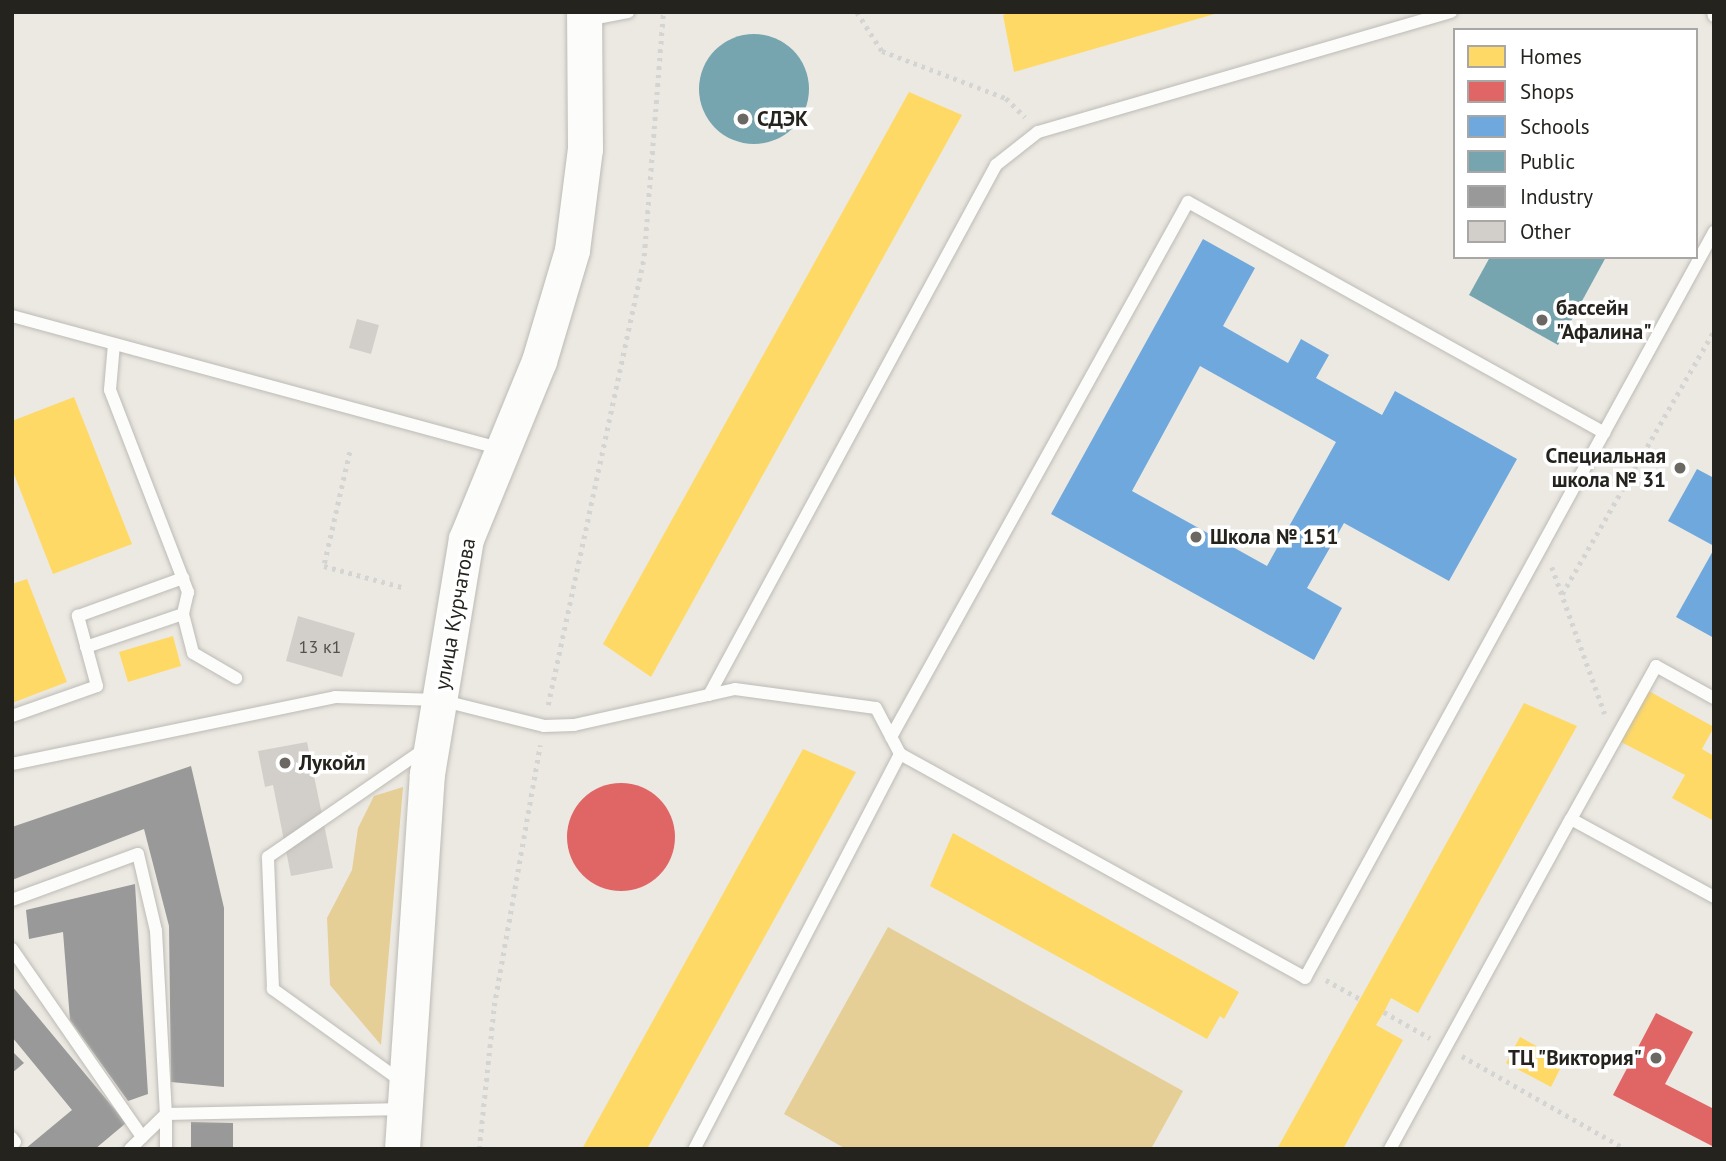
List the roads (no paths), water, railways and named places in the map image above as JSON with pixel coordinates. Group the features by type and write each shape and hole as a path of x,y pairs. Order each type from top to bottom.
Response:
{"main road":[{"name":"улица Курчатова","path":"402,1149 432,744 466,539 539,361 572,250 585,149 584,17"}],"lane":[{"path":"584,17 628,12"},
{"path":"709,695 996,165 1038,132 1451,12"},
{"path":"891,737 1188,202 1604,433"},
{"path":"12,764 335,697 440,700 544,726 735,689 876,708 900,754 1305,978 1714,232"},
{"path":"12,316 503,449"},
{"path":"114,344 110,390 188,592 183,614 195,656 236,678"},
{"path":"12,716 97,686 77,620 82,613 183,578"},
{"path":"86,647 183,614"},
{"path":"1390,1149 1656,666 1714,698"},
{"path":"404,1096 273,989 268,857 432,744"},
{"path":"694,1149 900,754"},
{"path":"1572,819 1714,897"},
{"path":"12,900 138,854 156,931 166,1149"},
{"path":"12,949 142,1137"},
{"path":"130,1149 166,1114 404,1096"}],"place":[{"name":"СДЭК","path":"743,119"},
{"name":"бассейн \"Афалина\"","path":"1542,320"},
{"name":"Специальная школа № 31","path":"1680,468"},
{"name":"Школа № 151","path":"1196,537"},
{"name":"Лукойл","path":"285,763"},
{"name":"ТЦ \"Виктория\"","path":"1656,1058"}]}
